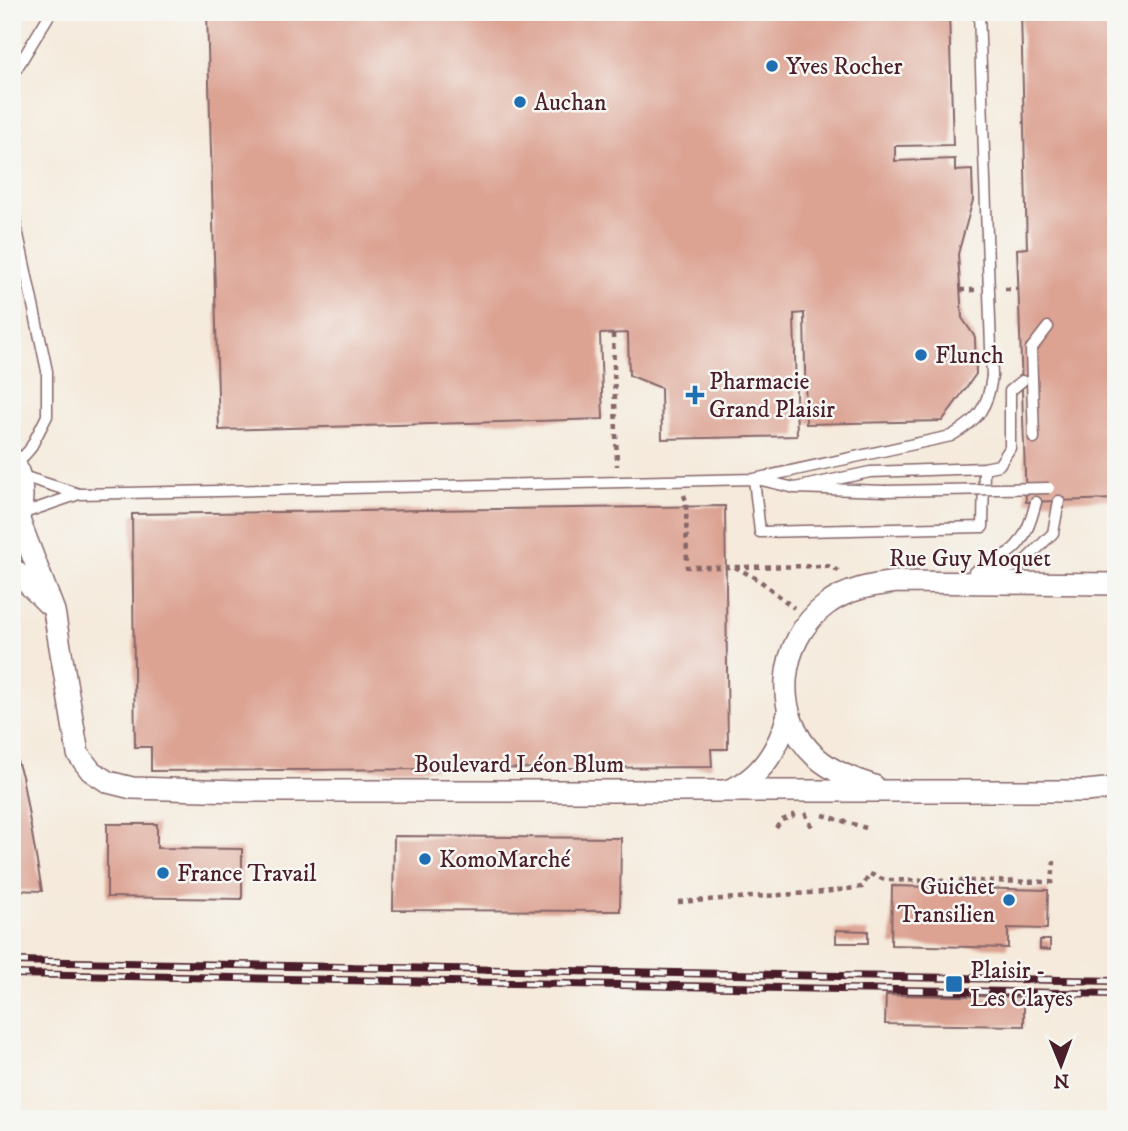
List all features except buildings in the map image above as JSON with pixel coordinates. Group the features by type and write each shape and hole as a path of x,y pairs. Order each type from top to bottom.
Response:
{"street":[{"name":"Boulevard Léon Blum","path":"16,466 22,495 17,524 54,611 78,754 92,771 108,782 132,788 724,792 1086,791 1116,788"},
{"path":"12,568 54,611"},
{"name":"Rue Guy Moquet","path":"724,792 747,780 768,760 780,740 788,714 787,668 792,648 803,629 826,604 870,585 897,582 1116,583"},
{"name":"Rue Guy Moquet","path":"788,714 810,751 826,765 852,779 889,792"}],"lane":[{"path":"12,83 14,73 51,12"},
{"path":"17,524 79,494 754,479 951,436 980,414 989,396 992,376 979,12"},
{"path":"12,206 47,370 47,416 30,449 16,466 79,494"},
{"path":"1034,438 1031,349 1048,327"},
{"path":"794,488 870,472 984,468 999,465 1010,448 1010,391 1022,381"},
{"path":"754,479 760,532 983,527 984,468"},
{"path":"754,479 794,488 885,491 1049,488"},
{"path":"956,582 1021,565 1053,533 1059,501"},
{"path":"956,582 1011,553 1030,527 1036,502"}],"path":[{"path":"613,334 617,466 645,481"},
{"path":"686,501 687,567 828,566 870,585"},
{"path":"734,567 759,580 794,608"},
{"path":"776,828 782,820 793,816 793,812 815,813 866,828"},
{"path":"805,812 812,827"},
{"path":"678,902 862,887 870,874 885,880 1052,882 1054,861"},
{"path":"947,880 947,887"},
{"path":"980,880 980,888"}],"railway":[{"path":"12,961 1116,981"},
{"path":"12,974 1116,994"}],"place":[{"name":"Yves Rocher","path":"772,66"},
{"name":"Auchan","path":"520,102"},
{"name":"Flunch","path":"921,355"},
{"name":"Pharmacie Grand Plaisir","path":"695,395"},
{"name":"KomoMarché","path":"425,859"},
{"name":"France Travail","path":"163,873"},
{"name":"Guichet Transilien","path":"1009,900"},
{"name":"Plaisir - Les Clayes","path":"954,984"}]}
